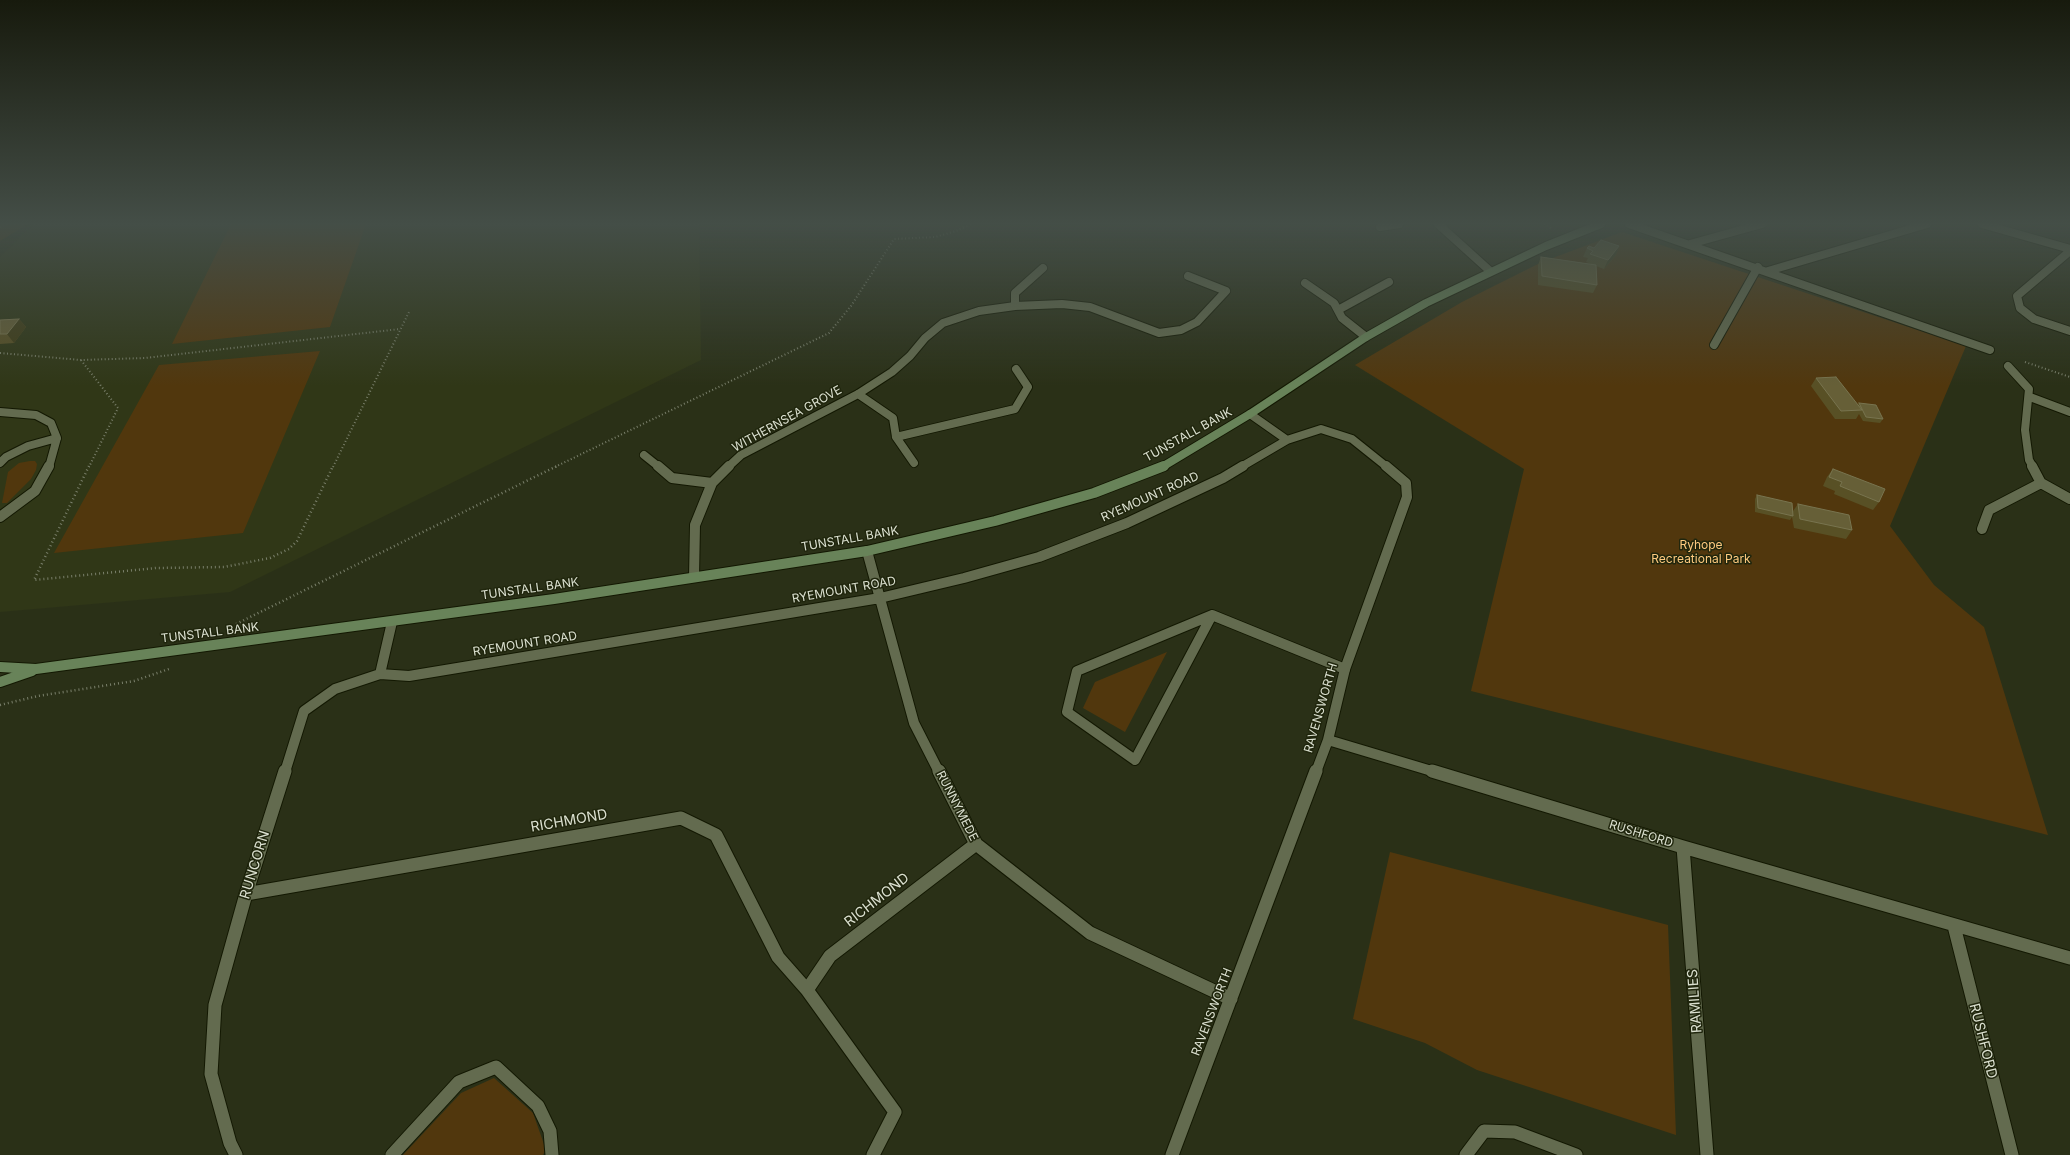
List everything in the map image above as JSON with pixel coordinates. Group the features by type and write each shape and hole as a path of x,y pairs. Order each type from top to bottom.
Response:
{"main road":[{"name":"TUNSTALL BANK","path":"0,667 36,669 392,622 867,551 995,521 1094,493 1161,468 1250,414 1366,337 1426,303 1476,278"},
{"name":"TUNSTALL BANK","path":"0,682 36,669"}],"street":[{"path":"1015,306 1015,293 1033,278"},
{"name":"WITHERNSEA GROVE","path":"694,577 694,525 712,484 741,455 858,394 892,372 910,356 925,338 943,323 979,311 1015,306 1062,304 1090,307 1159,333 1181,330 1197,322 1226,291 1193,278"},
{"path":"1714,345 1752,278"},
{"path":"1787,278 1990,350"},
{"path":"2037,278 2016,296 2020,308 2034,319 2070,331"},
{"path":"1338,310 1389,282"},
{"path":"1305,283 1334,303 1342,318 1366,337"},
{"path":"2008,366 2029,389 2030,396 2025,430 2029,460 2041,483 2070,499"},
{"path":"914,463 896,436 1015,409 1028,387 1016,369"},
{"name":"WITHERNSEA GROVE","path":"858,394 874,403 893,418 896,436"},
{"path":"2030,396 2070,412"},
{"path":"0,412 36,415 51,423 56,438 49,468 35,490 0,517"},
{"path":"1250,414 1287,440"},
{"name":"RAVENSWORTH","path":"1172,1155 1328,740 1345,669 1407,496 1406,483 1352,439 1321,429 1287,440"},
{"path":"0,463 6,457 28,446 56,438"},
{"name":"RYEMOUNT ROAD","path":"380,674 409,676 880,598 964,578 1039,556 1127,523 1223,478 1287,440"},
{"path":"644,455 672,478 712,484"},
{"path":"1982,529 1989,510 2041,483"},
{"name":"RUNNYMEDE","path":"867,551 914,722 976,844 1090,933 1231,1000"},
{"path":"1212,615 1135,760 1067,712 1077,670 1212,615 1345,669"},
{"path":"380,674 392,622"},
{"name":"RUNCORN","path":"236,1155 230,1143 211,1074 215,1005 246,894 304,711 335,689 380,674"},
{"name":"RUSHFORD","path":"1328,740 1683,847 1954,926 2070,958"},
{"name":"RICHMOND","path":"246,894 681,818 716,835 778,957 807,990 895,1112 873,1155"},
{"name":"RICHMOND","path":"807,990 830,956 976,844"},
{"name":"RAMILIES","path":"1683,847 1707,1155"},
{"name":"RUSHFORD","path":"1954,926 2012,1155"},
{"path":"392,1155 459,1082 496,1067 538,1106 550,1131 552,1155"},
{"path":"1466,1155 1484,1131 1515,1132 1576,1155"}],"path":[{"path":"232,626 829,333 850,306 868,278"},
{"path":"81,360 118,408 34,580 156,568 224,567 270,558 289,549 297,541 400,329 410,312"},
{"path":"0,353 81,360 146,358 400,329"},
{"path":"2019,360 2070,377"},
{"path":"0,705 38,696 134,681 172,668"}],"shaded area":[{"path":"0,278 700,278 701,360 230,592 0,612"}],"green space":[{"path":"204,278 347,278 330,327 172,344"},
{"name":"Ryhope Recreational Park","path":"1510,278 1761,278 1966,346 1890,526 1934,585 1984,627 2048,835 1471,691 1524,469 1355,365 1462,302"},
{"path":"320,351 243,533 54,553 159,365"},
{"path":"35,461 37,464 36,470 31,479 7,503 2,503 8,472 19,463"},
{"path":"1167,652 1125,732 1083,708 1095,682"},
{"path":"1390,852 1668,925 1676,1135 1477,1070 1425,1043 1353,1019"},
{"path":"494,1078 533,1113 546,1150 543,1155 403,1155 461,1093"}],"building":[{"path":"1554,278 1597,278 1597,285"},
{"path":"19,319 7,334 0,334 0,320"},
{"path":"1836,377 1862,410 1841,411 1816,378"},
{"path":"1859,403 1876,405 1883,419 1866,417"},
{"path":"1833,469 1885,489 1879,502 1840,486 1842,482 1829,477"},
{"path":"1757,495 1792,503 1793,516 1758,508"},
{"path":"1798,504 1849,515 1852,530 1800,519"}]}
